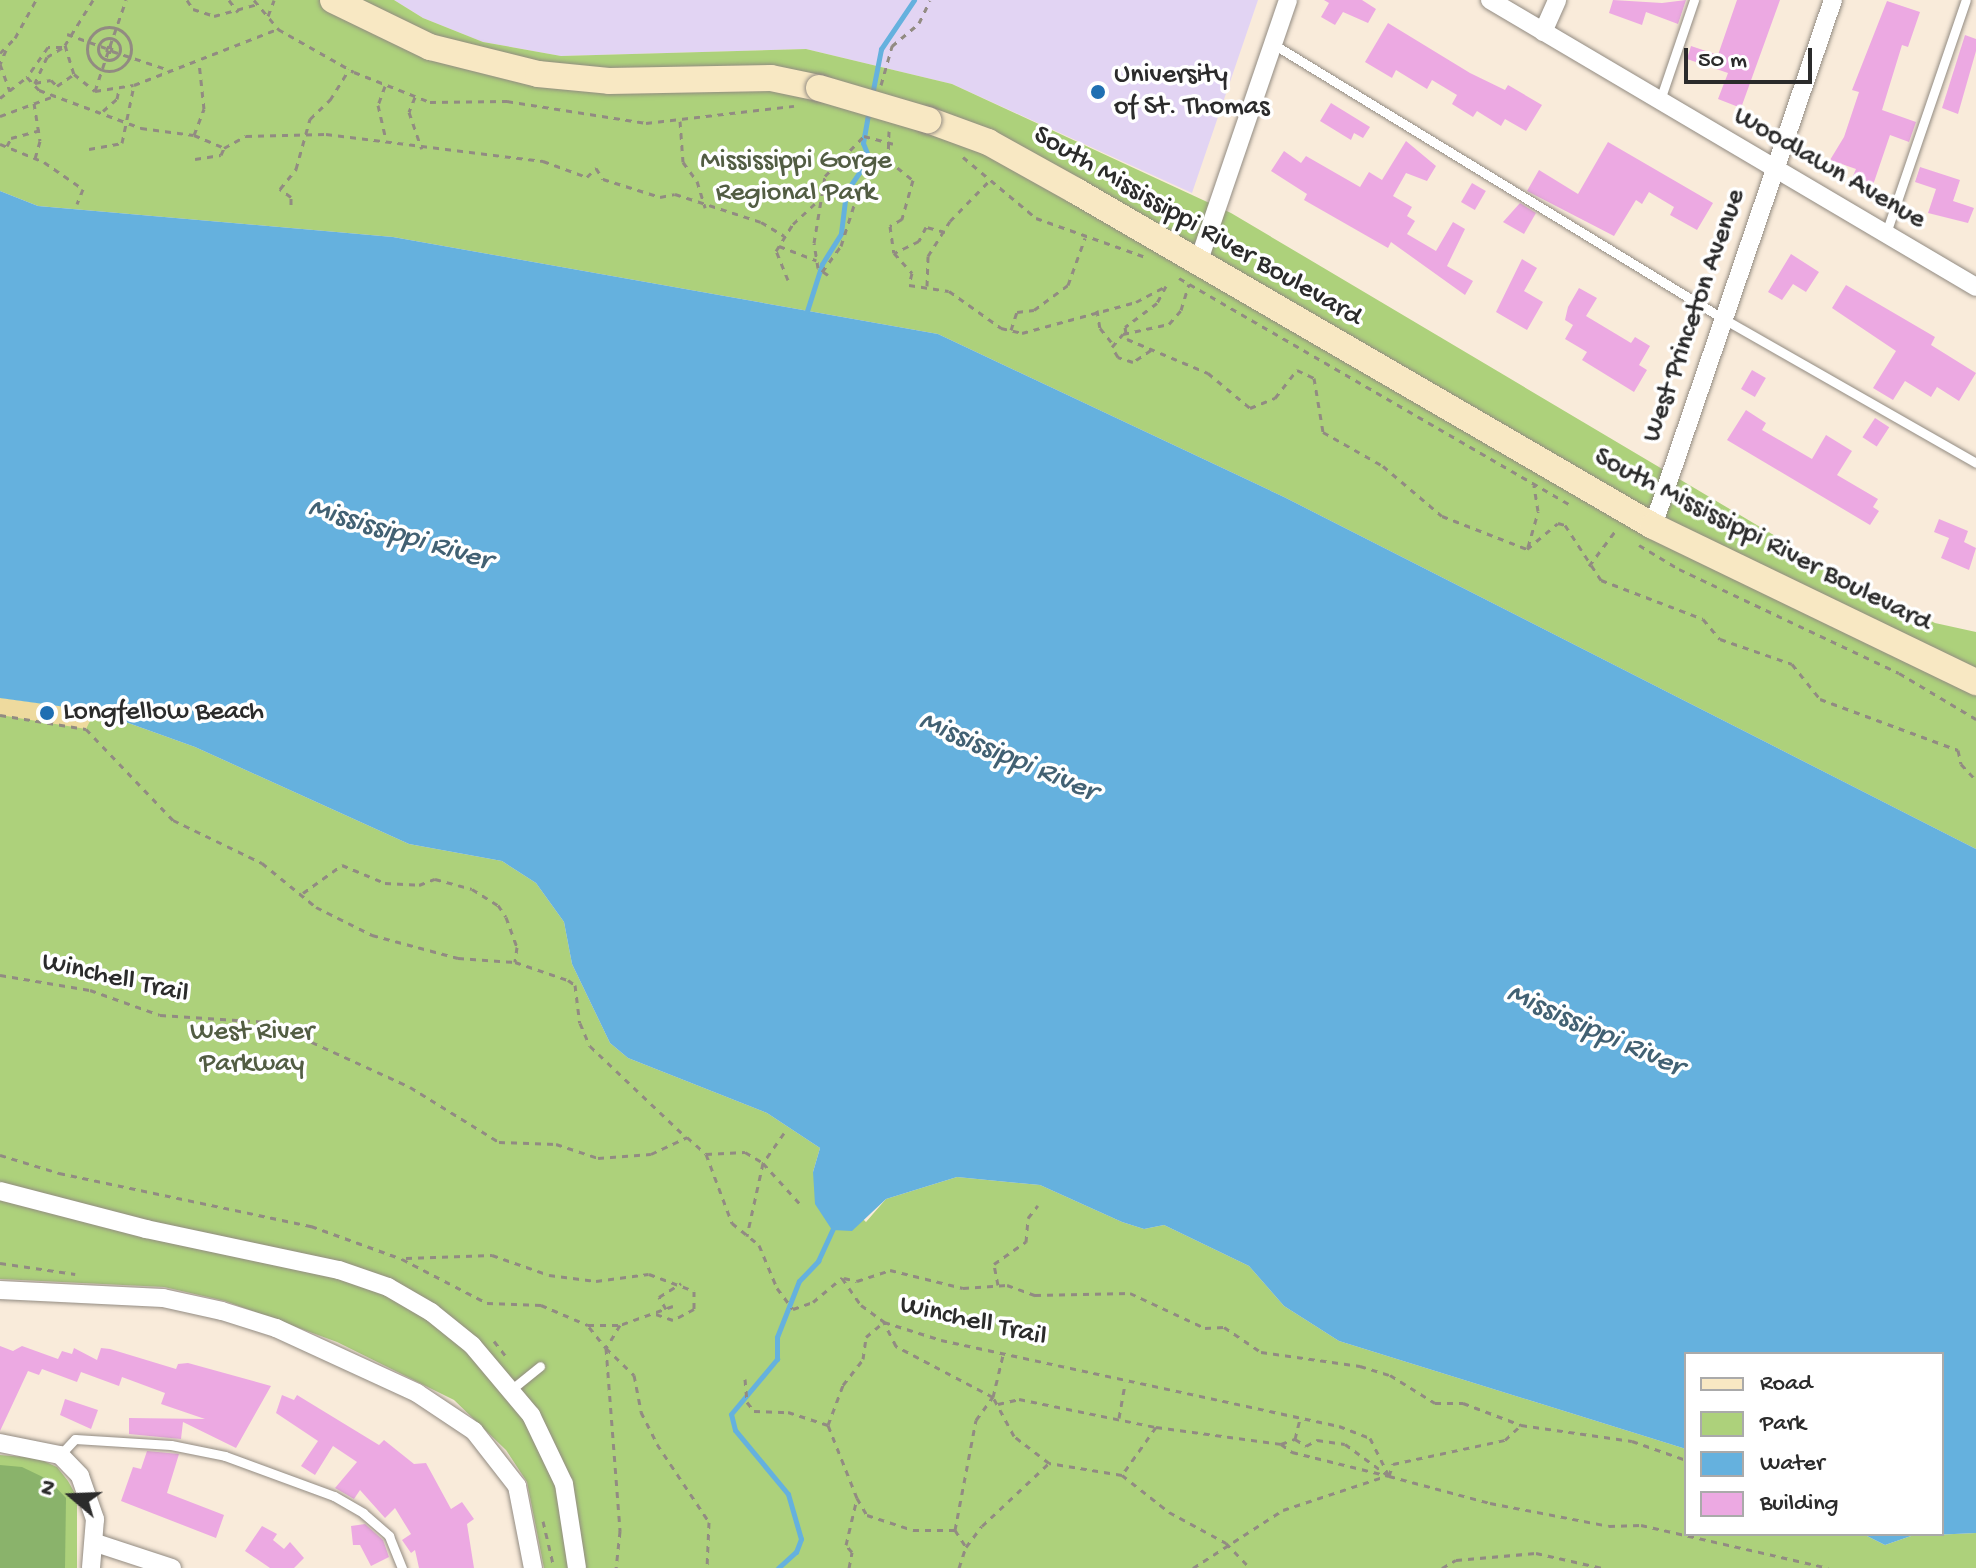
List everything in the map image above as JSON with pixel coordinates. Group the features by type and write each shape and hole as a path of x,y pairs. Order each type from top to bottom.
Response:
{"street":[{"name":"South Mississippi River Boulevard","path":"333,0 430,47 538,74 609,81 771,78 819,88 928,120 988,142 1193,274 1653,526 1976,682"},
{"path":"1193,274 1288,0"},
{"name":"Woodlawn Avenue","path":"1490,0 1659,103 1976,287"},
{"path":"1543,32 1557,0"},
{"name":"West Princeton Avenue","path":"1653,526 1833,0"},
{"path":"0,1191 146,1229 339,1270 388,1287 455,1329 512,1389 531,1415 564,1484 577,1568"},
{"path":"0,1290 163,1298 222,1311 290,1334 417,1393 474,1431 510,1476 527,1519 533,1568"},
{"path":"0,1443 60,1455 85,1487 96,1543 91,1568"},
{"path":"96,1543 172,1568"}],"lane":[{"path":"1659,103 1694,0"},
{"path":"1886,233 1966,0"},
{"path":"1273,44 1722,318 1976,463"},
{"path":"512,1389 540,1366"},
{"path":"60,1455 75,1439 171,1445 225,1456 334,1496 363,1513 389,1536 402,1568"}],"path":[{"path":"10,91 0,64 36,0"},
{"path":"74,74 57,86 51,80 35,83 47,57 63,46 67,34 93,0"},
{"path":"95,91 126,0"},
{"path":"187,0 193,9 214,16 238,12 258,4"},
{"path":"229,0 238,12"},
{"path":"268,16 274,0"},
{"path":"116,28 127,36 130,57 115,71 102,70 91,62 88,42 96,31 116,28"},
{"path":"63,46 74,74 95,91 134,85 278,29"},
{"path":"67,34 172,71"},
{"path":"99,45 113,39"},
{"path":"113,39 119,53"},
{"path":"99,45 105,59"},
{"path":"0,98 27,77 48,47 63,46"},
{"path":"0,53 8,47"},
{"path":"105,59 119,53"},
{"path":"194,135 204,109 198,60"},
{"path":"291,205 291,197 280,189 296,169 304,135 317,107 330,100 349,69"},
{"path":"27,77 54,96 103,111 110,119 194,135 224,148"},
{"path":"0,85 8,84"},
{"path":"89,149 122,143 129,125 134,85"},
{"path":"385,86 378,105 387,141"},
{"path":"103,111 117,99 119,89"},
{"path":"0,116 54,96"},
{"path":"415,97 409,112 422,149"},
{"path":"34,103 40,130 35,159"},
{"path":"680,121 683,162 697,181 705,208"},
{"path":"7,146 11,138 40,130"},
{"path":"195,159 221,155 224,148 246,136 304,135 387,141 422,149 543,161 587,177 596,168 603,179 660,197 675,194 705,208 761,222 784,236"},
{"path":"828,275 822,272 816,261 817,202 825,176 864,136 893,144"},
{"path":"0,144 35,159 83,189 77,204"},
{"path":"822,272 841,246 862,180"},
{"path":"927,286 928,256 990,180"},
{"path":"788,280 779,263 779,246 784,236 817,202"},
{"path":"945,232 926,227 919,241 894,253 912,273 909,285 949,291 975,313 1011,330 1056,328 1097,310 1136,302 1166,286 1157,303 1113,344"},
{"path":"1011,330 1017,312 1034,310 1068,285 1085,238"},
{"path":"779,246 816,261"},
{"path":"1123,334 1169,324 1181,310 1193,274"},
{"path":"1097,310 1100,328 1113,344 1113,353 1133,362 1151,350"},
{"path":"1123,334 1151,350 1208,373 1250,408 1275,398 1297,370 1314,378 1323,432 1383,466 1442,516 1527,549"},
{"path":"1527,549 1538,511 1534,485"},
{"path":"1527,549 1558,523 1565,525 1601,580 1703,619 1720,639 1792,664 1820,699 1958,750 1961,764 1976,780"},
{"path":"1589,566 1616,530"},
{"path":"0,715 86,729 173,820 262,863 303,893 316,907 372,935 458,958 515,962 575,985 577,1010 590,1046 706,1154 732,1223 759,1245 777,1288 793,1309 813,1302 842,1278 857,1281 890,1270 963,1288 998,1285 1035,1295 1130,1293 1205,1328 1224,1327 1261,1352 1360,1366 1390,1375 1435,1403 1463,1403 1521,1425 1632,1441 1684,1459"},
{"path":"303,893 342,865 385,883 419,885 435,879 472,889 498,905 506,917 517,947 515,962"},
{"name":"Winchell Trail","path":"0,975 90,990 160,1015 268,1022 410,1087 499,1142 556,1144 598,1158 651,1154 687,1137"},
{"path":"747,1236 763,1163 784,1133"},
{"path":"706,1154 745,1152 763,1163 800,1204"},
{"path":"0,1155 59,1173 311,1226 402,1259 487,1303 541,1305 588,1325 620,1325 673,1306"},
{"path":"998,1285 994,1264 1026,1242 1028,1218 1038,1205"},
{"path":"402,1259 492,1255 549,1275 596,1281 649,1274 681,1283 694,1291 694,1309 673,1320 656,1314"},
{"name":"Winchell Trail","path":"842,1278 861,1305 884,1322 941,1340 1004,1351 1125,1383 1300,1418 1370,1438 1389,1476"},
{"path":"666,1309 659,1297 681,1283"},
{"path":"955,1530 913,1530 867,1515 857,1498 828,1425 843,1385 863,1359 866,1337 884,1322 896,1346 993,1397 1014,1436 1049,1463 1122,1475 1169,1512 1226,1543 1250,1568"},
{"path":"588,1325 634,1375 641,1412 657,1444 709,1522 707,1568"},
{"path":"616,1568 620,1531 606,1348 620,1325"},
{"path":"966,1547 955,1530 976,1420 993,1397 1004,1351"},
{"path":"745,1379 747,1402 754,1411 788,1412 828,1425"},
{"path":"1119,1418 1125,1383"},
{"path":"998,1404 1019,1399 1156,1427 1281,1444 1295,1439"},
{"path":"1295,1439 1300,1418"},
{"path":"1389,1476 1393,1464 1505,1440 1521,1425"},
{"path":"1122,1475 1156,1427"},
{"path":"1295,1439 1306,1446 1317,1440 1345,1444 1389,1476"},
{"path":"1281,1444 1292,1452 1490,1503 1609,1526 1641,1525 1684,1535"},
{"path":"959,1568 966,1547 1049,1463"},
{"path":"1193,1568 1226,1543 1283,1510 1369,1478 1389,1476"},
{"path":"851,1567 846,1545 857,1498"},
{"path":"1689,1536 1828,1568"},
{"path":"1442,1568 1456,1560 1536,1553 1602,1568"}],"shaded area":[{"name":"University of St. Thomas","path":"394,0 1258,0 1192,193 952,84 806,49 561,56 483,42 423,18"}],"green space":[{"name":"Mississippi Gorge Regional Park","path":"0,0 394,0 423,18 483,42 561,56 806,49 952,84 1231,213 1846,578 1935,623 1976,632 1976,849 1284,497 938,334 393,237 38,206 0,191"},
{"name":"West River Parkway","path":"0,698 95,711 195,747 409,844 502,861 536,883 564,922 572,964 610,1043 628,1058 767,1113 820,1148 813,1172 866,1222 886,1199 957,1177 1040,1185 1122,1222 1144,1229 1164,1225 1249,1266 1284,1306 1339,1341 1684,1448 1684,1536 1867,1536 1885,1545 1911,1536 1976,1533 1976,1568 544,1568 527,1482 506,1450 454,1400 337,1342 225,1301 164,1287 0,1279"},
{"path":"0,1455 37,1458 57,1467 68,1481 77,1497 77,1568 0,1568"},
{"path":"0,1465 22,1467 49,1480 66,1498 65,1568 0,1568"}],"sand":[{"name":"Longfellow Beach","path":"0,698 95,711 86,729 0,715"}],"water":[{"name":"Mississippi River","path":"0,191 38,206 393,237 938,334 1284,497 1976,849 1976,1533 1944,1534 1944,1352 1684,1352 1684,1448 1339,1341 1284,1306 1249,1266 1164,1225 1144,1229 1122,1222 1040,1185 957,1177 886,1199 852,1231 832,1230 815,1204 813,1172 820,1148 767,1113 628,1058 610,1043 572,964 564,922 536,883 502,861 409,844 195,747 95,711 0,698"},
{"path":"1867,1536 1911,1536 1885,1545"}],"building":[{"path":"1324,0 1362,0 1376,9 1368,23 1343,12 1335,25 1321,17 1329,3"},
{"path":"1613,0 1662,3 1686,0 1678,24 1646,12 1642,25 1609,13"},
{"path":"1737,0 1780,0 1741,108 1718,99 1728,73 1687,59 1691,46 1718,55"},
{"path":"1887,1 1920,12 1908,47 1902,45 1882,110 1916,122 1909,142 1890,135 1873,185 1852,178 1856,169 1830,160 1844,137 1859,92 1852,90"},
{"path":"1388,23 1470,73 1505,90 1508,85 1542,105 1526,131 1505,119 1501,126 1477,111 1473,117 1452,104 1457,95 1432,80 1427,89 1396,70 1392,78 1365,62"},
{"path":"1965,35 1976,39 1976,51 1958,114 1942,108"},
{"path":"1331,103 1370,127 1363,138 1354,133 1351,140 1320,121"},
{"path":"1406,141 1436,166 1427,181 1406,173 1393,196 1412,207 1407,216 1415,221 1407,234 1436,251 1453,222 1465,229 1447,266 1473,281 1465,295 1391,242 1388,248 1304,200 1307,194 1271,171 1284,151 1301,163 1306,156 1360,187 1369,172 1382,180"},
{"path":"1608,142 1713,203 1697,230 1670,215 1674,207 1649,192 1642,204 1636,200 1614,236 1527,191 1539,170 1578,194"},
{"path":"1920,167 1960,180 1953,201 1974,208 1968,223 1928,213 1936,189 1915,182"},
{"path":"1472,183 1486,191 1475,210 1461,202"},
{"path":"1520,203 1536,213 1524,234 1503,222"},
{"path":"1791,254 1819,272 1806,292 1793,284 1782,300 1768,292"},
{"path":"1522,259 1537,268 1524,291 1543,302 1527,330 1496,312"},
{"path":"1846,285 1935,337 1931,345 1976,373 1959,401 1937,387 1931,397 1905,381 1893,400 1873,388 1896,351 1832,308"},
{"path":"1579,288 1597,298 1586,316 1631,343 1635,337 1650,346 1639,365 1647,370 1634,392 1582,360 1587,352 1565,339 1573,325 1565,320 1568,307"},
{"path":"1752,370 1766,378 1755,397 1741,389"},
{"path":"1746,410 1766,423 1762,430 1812,459 1826,435 1852,451 1837,475 1878,499 1873,507 1879,511 1870,525 1727,440"},
{"path":"1875,418 1889,427 1877,447 1862,437"},
{"path":"1939,519 1968,531 1964,542 1976,548 1969,570 1941,558 1949,538 1934,532"},
{"path":"0,1346 13,1351 22,1346 58,1359 62,1351 72,1354 74,1348 97,1360 101,1348 110,1349 176,1369 178,1364 188,1363 271,1386 236,1448 183,1422 181,1439 129,1434 129,1418 205,1419 161,1404 165,1393 122,1377 119,1386 81,1372 77,1382 42,1369 39,1375 28,1371 0,1431"},
{"path":"282,1395 294,1400 297,1395 379,1445 384,1440 414,1464 426,1463 451,1509 462,1502 474,1519 467,1524 474,1568 419,1568 415,1550 411,1553 402,1540 411,1534 395,1508 385,1518 360,1490 354,1499 335,1488 357,1462 333,1446 315,1475 301,1466 318,1441 276,1413"},
{"path":"65,1399 98,1410 91,1429 60,1415"},
{"path":"147,1451 179,1454 167,1493 224,1515 216,1538 121,1501 133,1467 141,1469"},
{"path":"365,1524 383,1540 389,1557 371,1566 360,1545 353,1545 351,1526"},
{"path":"262,1526 277,1534 273,1540 284,1549 290,1542 304,1558 294,1568 270,1568 245,1551"}],"waterway":[{"path":"872,95 881,49 914,0"},
{"path":"807,311 822,264 841,233 846,192 869,158 863,143 869,109"},
{"path":"778,1568 796,1552 801,1539 788,1494 735,1430 731,1414 777,1359 777,1337 799,1281 818,1261 835,1224"}],"place":[{"name":"University of St. Thomas","path":"1098,92"},
{"name":"Longfellow Beach","path":"47,713"}]}
